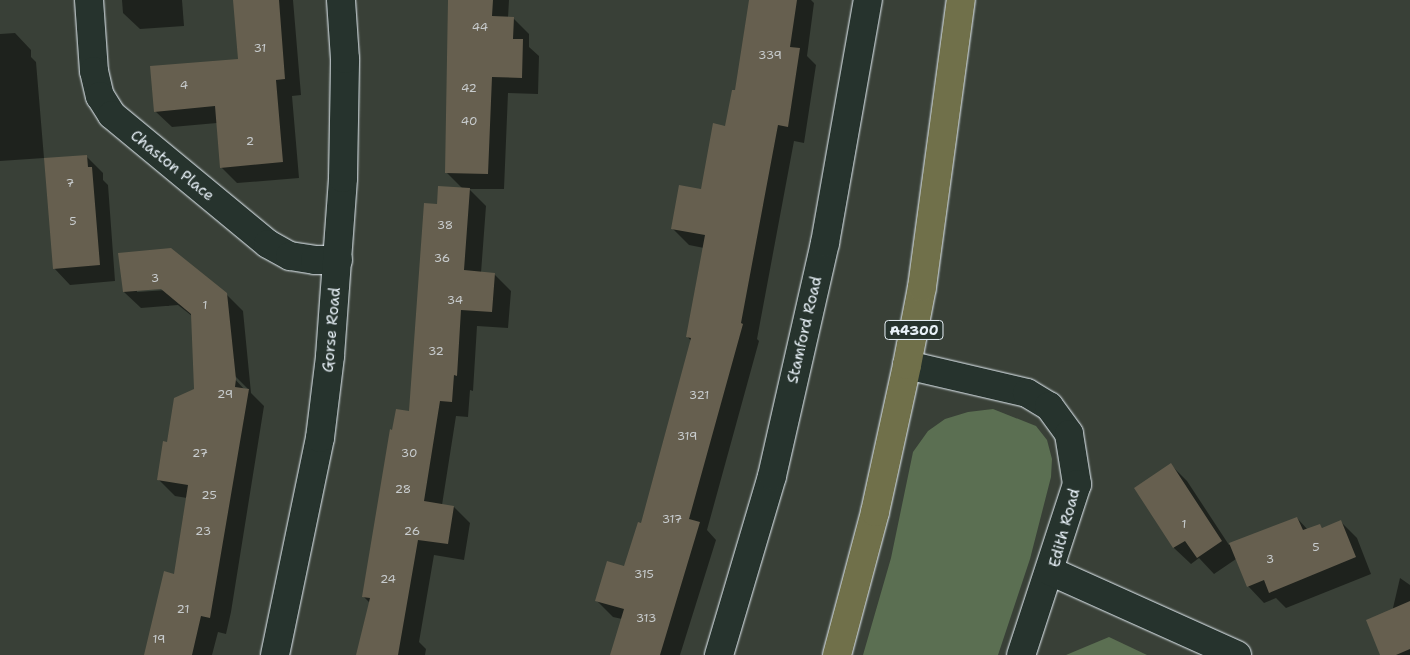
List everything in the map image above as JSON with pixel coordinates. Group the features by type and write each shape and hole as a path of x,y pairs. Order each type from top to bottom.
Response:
{"main road":[{"name":"A4300","path":"838,655 875,512 922,287 961,0"}],"street":[{"name":"Chaston Place","path":"89,0 94,71 100,96 112,116 268,244 290,256 315,260 338,260"},
{"name":"Gorse Road","path":"275,655 320,438 338,260 343,178 345,59 341,0"},
{"name":"Stamford Road","path":"718,655 772,476 781,437 825,243 868,0"},
{"name":"Edith Road","path":"907,365 1027,393 1049,406 1069,434 1077,484 1050,571 1237,655"},
{"path":"1021,655 1050,571"}],"green space":[{"path":"993,409 1036,426 1047,440 1052,459 1051,477 1030,559 998,655 863,655 891,558 913,452 928,431 945,419 968,412"},
{"path":"1109,637 1147,655 1066,655"}],"building":[{"path":"233,0 279,0 285,79 276,80 283,162 220,168 215,106 154,112 150,66 238,59"},
{"path":"448,0 493,0 492,16 514,17 513,39 523,39 522,78 492,77 488,174 445,173"},
{"path":"749,0 797,0 790,47 800,48 788,127 778,125 741,323 743,324 689,519 700,522 660,655 610,655 624,609 595,601 607,561 624,566 638,522 641,523 691,338 686,337 705,235 671,229 679,185 701,189 713,123 725,126 732,90 735,90"},
{"path":"87,155 88,167 92,167 100,265 53,269 44,158"},
{"path":"438,186 470,188 464,270 495,273 492,312 461,310 457,376 454,375 452,402 440,401 424,501 454,506 448,544 418,540 398,655 356,655 370,598 362,597 390,429 392,430 396,409 409,411 424,203 437,204"},
{"path":"171,248 227,293 236,379 235,387 249,389 210,618 201,616 192,655 144,655 164,571 174,574 188,485 157,480 163,441 167,442 174,398 194,389 191,314 161,289 123,292 118,253"},
{"path":"1171,463 1222,541 1197,558 1185,541 1173,548 1134,488"},
{"path":"1297,517 1303,530 1320,524 1322,528 1341,520 1356,557 1269,593 1264,580 1247,587 1229,543"},
{"path":"1410,601 1410,649 1396,655 1380,655 1366,620"}]}
